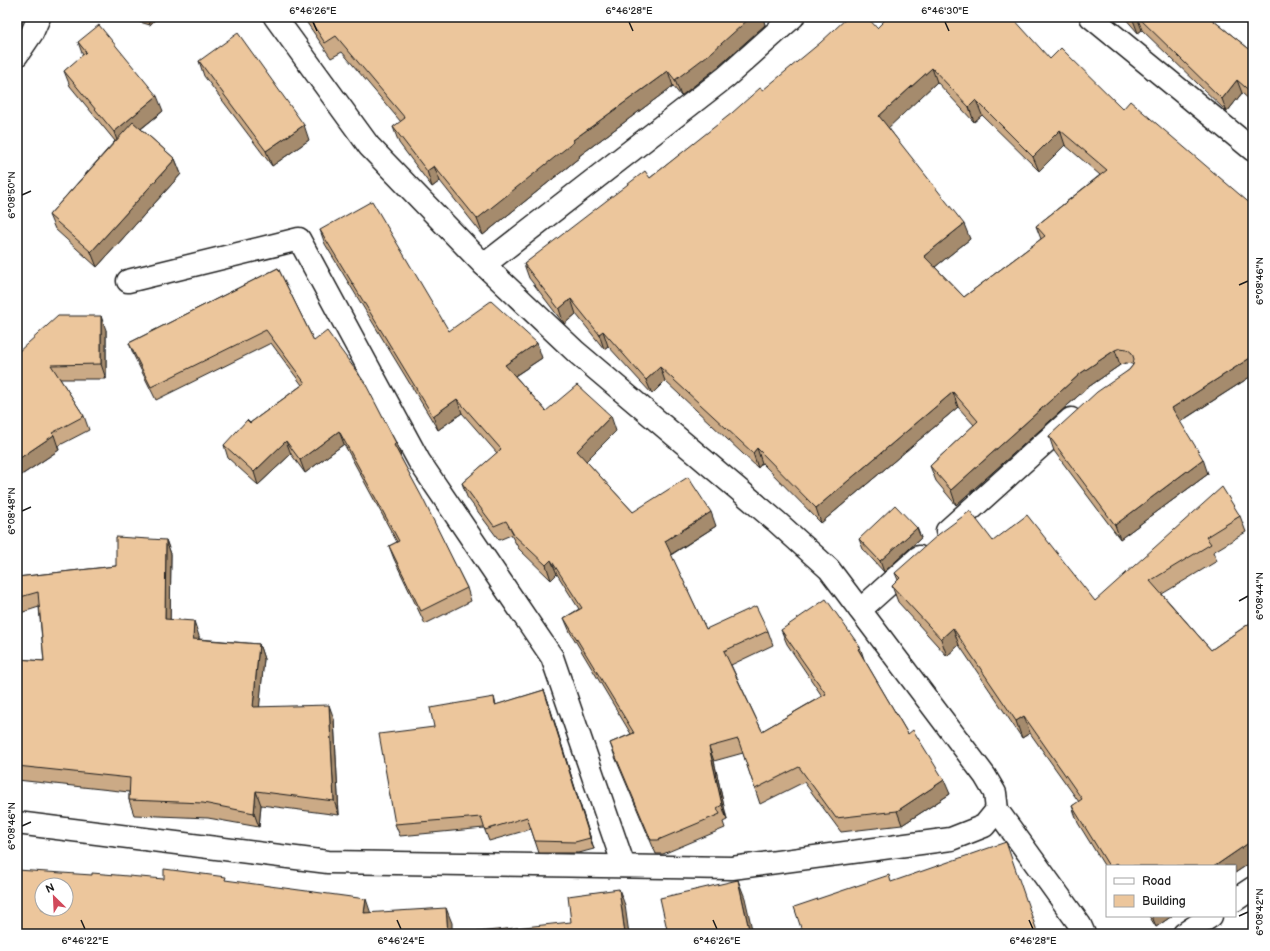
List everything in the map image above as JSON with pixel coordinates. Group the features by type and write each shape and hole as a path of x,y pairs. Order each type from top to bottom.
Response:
{"street":[{"path":"17,55 32,33 39,17"},
{"path":"275,17 369,146 484,265 576,352 777,522 829,569 985,776 995,793 997,810 1080,925 1084,934"},
{"path":"484,265 726,77 793,17"},
{"path":"1090,17 1253,150"},
{"path":"128,281 299,239 419,461 552,656 624,866"},
{"path":"860,610 1083,407"},
{"path":"17,823 328,862 732,868 951,839 984,826 997,810"},
{"path":"1236,899 1253,888"},
{"path":"1184,934 1210,917"}],"building":[{"path":"308,17 751,17 712,52 675,80 668,71 573,140 574,142 477,219 434,166 427,171 393,127 405,118 336,36 325,43"},
{"path":"848,17 867,17 877,28 888,17 1012,17 1050,59 1061,48 1123,109 1130,101 1253,206 1253,361 1250,358 1172,408 1203,459 1115,525 1049,436 1097,392 1129,370 1133,365 1134,359 1132,353 1127,349 1120,348 1081,373 951,490 930,466 978,421 953,392 816,508 757,448 753,453 660,367 646,380 603,331 599,334 571,299 559,309 524,264 645,171 650,178 732,113 760,88 763,90 820,43","holes":["932,68 969,107 976,100 1033,157 1060,130 1107,170 1036,226 1045,236 964,297 924,256 964,224 879,116"]},
{"path":"1138,17 1209,17 1253,52 1253,94 1237,80 1222,99"},
{"path":"99,25 157,96 114,132 64,71 86,52 78,42"},
{"path":"238,33 304,125 266,151 199,61"},
{"path":"133,122 175,159 91,252 49,215"},
{"path":"372,201 449,331 491,301 537,343 505,365 546,411 577,385 611,416 577,451 633,512 688,477 711,512 665,541 706,629 756,606 768,631 724,651 762,731 826,694 781,630 826,599 860,647 858,649 908,734 913,730 944,780 897,811 836,818 799,767 755,789 738,739 709,747 722,805 717,808 720,814 658,840 651,840 610,743 634,733 564,618 582,608 551,560 546,565 514,535 506,521 494,526 462,483 501,449 457,399 433,416 320,230"},
{"path":"278,268 314,341 327,331 365,383 396,443 394,445 422,497 467,588 421,611 389,546 399,541 339,431 300,460 286,441 254,472 224,445 247,420 250,423 305,383 266,330 151,387 129,343"},
{"path":"58,316 101,316 101,364 51,365 84,416 52,433 54,435 17,460 17,353"},
{"path":"1222,487 1240,516 1206,537 1211,544 1150,581 1211,650 1253,621 1253,840 1216,865 1119,865 1117,863 1114,865 1108,865 1072,806 1082,799 1024,716 1016,721 953,628 941,639 892,586 900,578 895,573 939,534 970,511 993,541 1027,515 1095,601"},
{"path":"895,505 917,528 880,561 859,539"},
{"path":"116,537 166,540 165,619 194,621 193,639 259,644 253,707 329,705 334,801 256,791 254,813 203,803 129,800 130,778 17,766 17,659 44,661 38,592 17,598 17,577 116,566"},
{"path":"544,690 590,838 575,842 535,841 527,817 485,830 481,817 395,824 379,734 434,727 430,708 494,697 495,705"},
{"path":"1006,842 1038,934 803,934 794,907 889,875 891,882"},
{"path":"164,869 226,877 225,880 366,899 364,913 446,908 448,934 17,934 17,870 92,875 92,873 164,879"},
{"path":"738,880 750,934 668,934 660,898"},
{"path":"619,889 625,934 459,934 571,922 568,896"}]}
